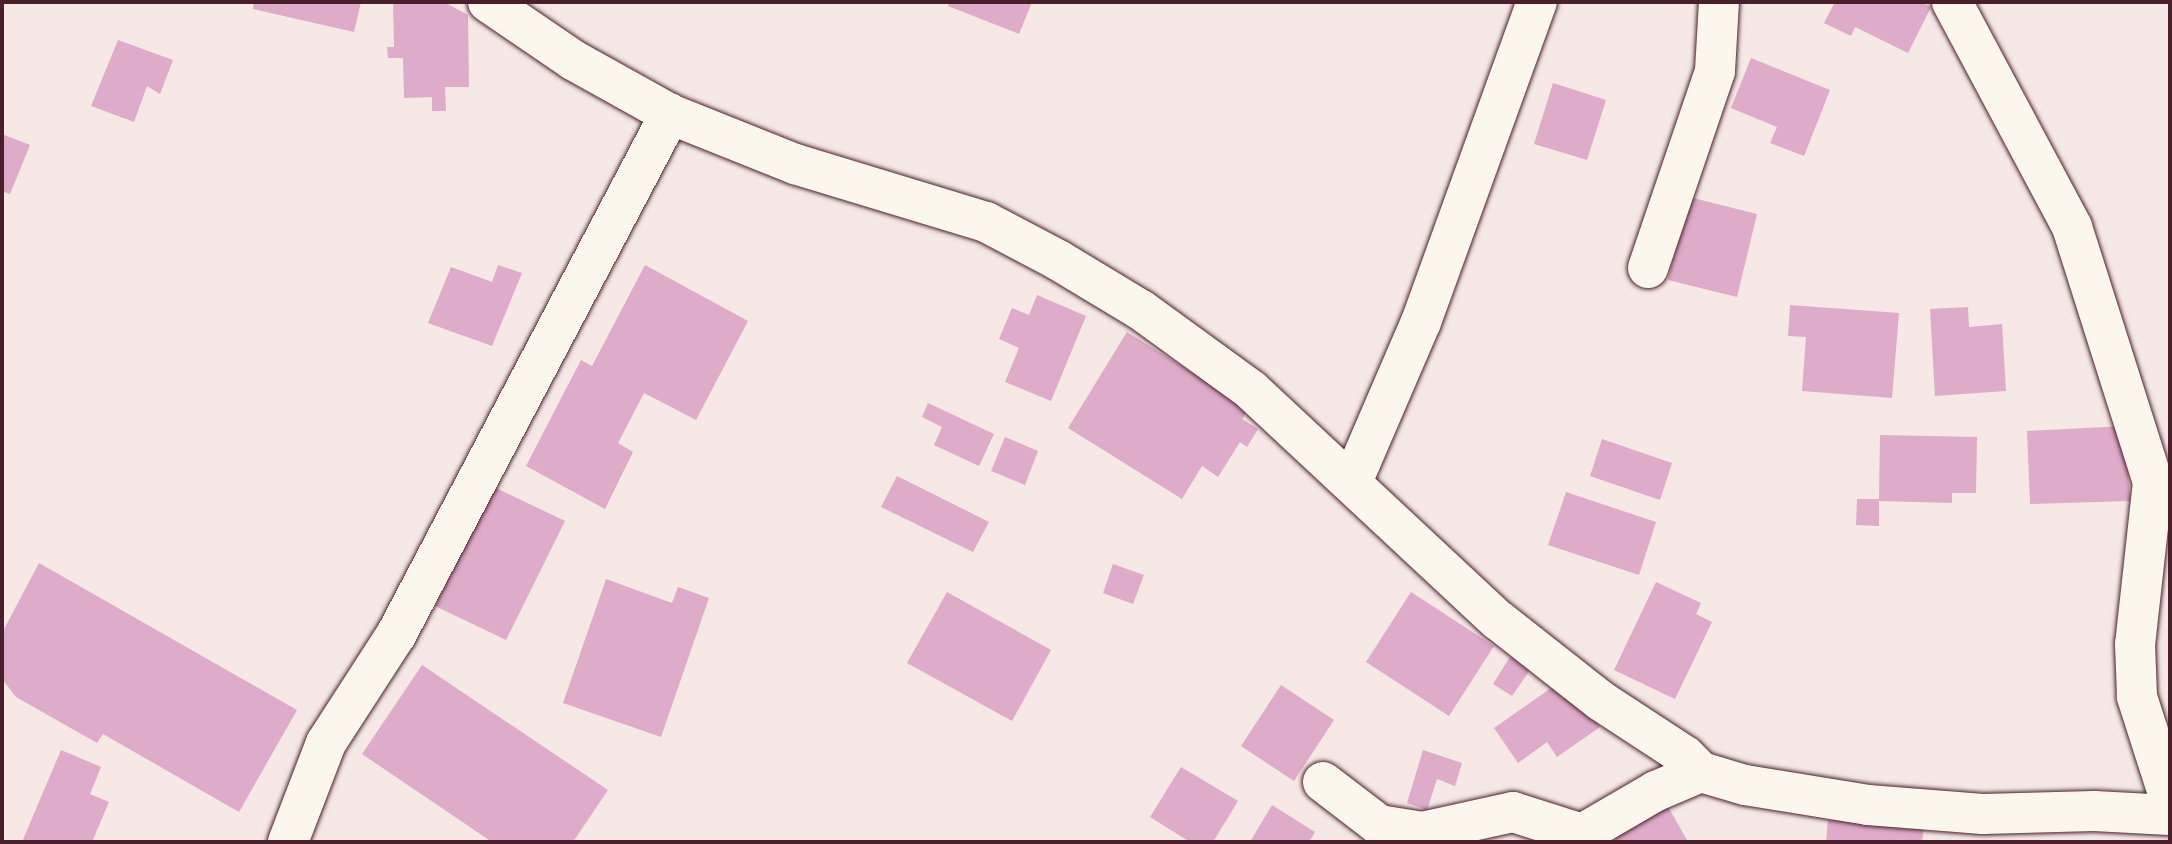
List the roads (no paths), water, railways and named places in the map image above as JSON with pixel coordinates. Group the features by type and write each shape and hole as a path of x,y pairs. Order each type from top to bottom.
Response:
{"street":[{"path":"488,2 573,60 670,114 795,164 986,222 1058,260 1141,310 1251,390 1498,620 1601,701 1685,756 1701,772 1745,785 1868,805 1983,814 2094,811 2170,815"},
{"path":"1352,482 1421,322 1537,2"},
{"path":"1648,268 1715,71 1719,2"},
{"path":"1952,2 2072,227 2153,482 2135,644 2137,697 2170,800"},
{"path":"288,842 326,743 396,635 670,114"},
{"path":"1323,782 1379,825 1422,832 1513,812 1582,834 1656,791 1701,772"}]}
